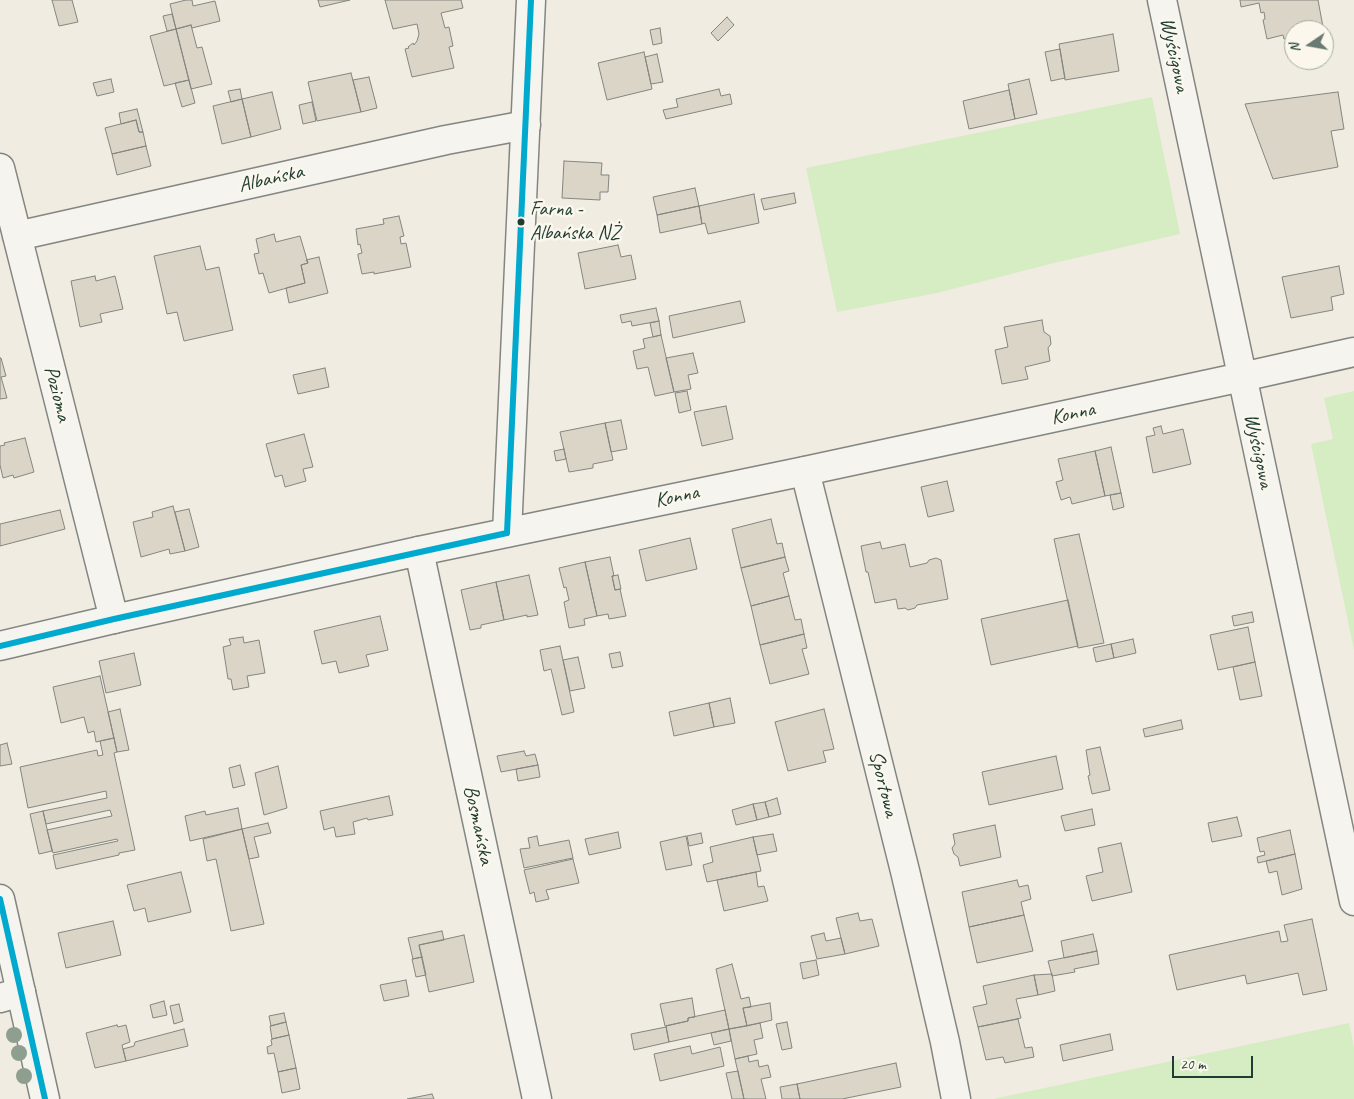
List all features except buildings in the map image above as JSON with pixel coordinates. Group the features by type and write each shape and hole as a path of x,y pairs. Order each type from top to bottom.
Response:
{"street":[{"path":"507,533 531,0"},
{"name":"Wyścigowa","path":"1162,0 1354,901"},
{"name":"Albańska","path":"17,236 436,142 526,125"},
{"name":"Pozioma","path":"0,168 114,619"},
{"name":"Konna","path":"0,646 419,551 1242,378 1354,352"},
{"name":"Sportowa","path":"804,471 905,871 945,1042 956,1099"},
{"name":"Bosmańska","path":"419,551 537,1099"},
{"path":"0,899 10,995 45,1099"}],"green space":[{"path":"1152,97 1180,234 1054,263 937,293 837,312 806,168"},
{"path":"1354,391 1354,650 1311,444 1333,439 1324,398"},
{"path":"1349,1023 1354,1047 1354,1099 993,1099"}],"transit line":[{"path":"507,533 531,0"},
{"path":"0,646 114,619 507,533"},
{"path":"0,899 45,1099"}],"place":[{"name":"Farna - Albańska NŻ","path":"521,222"}]}
